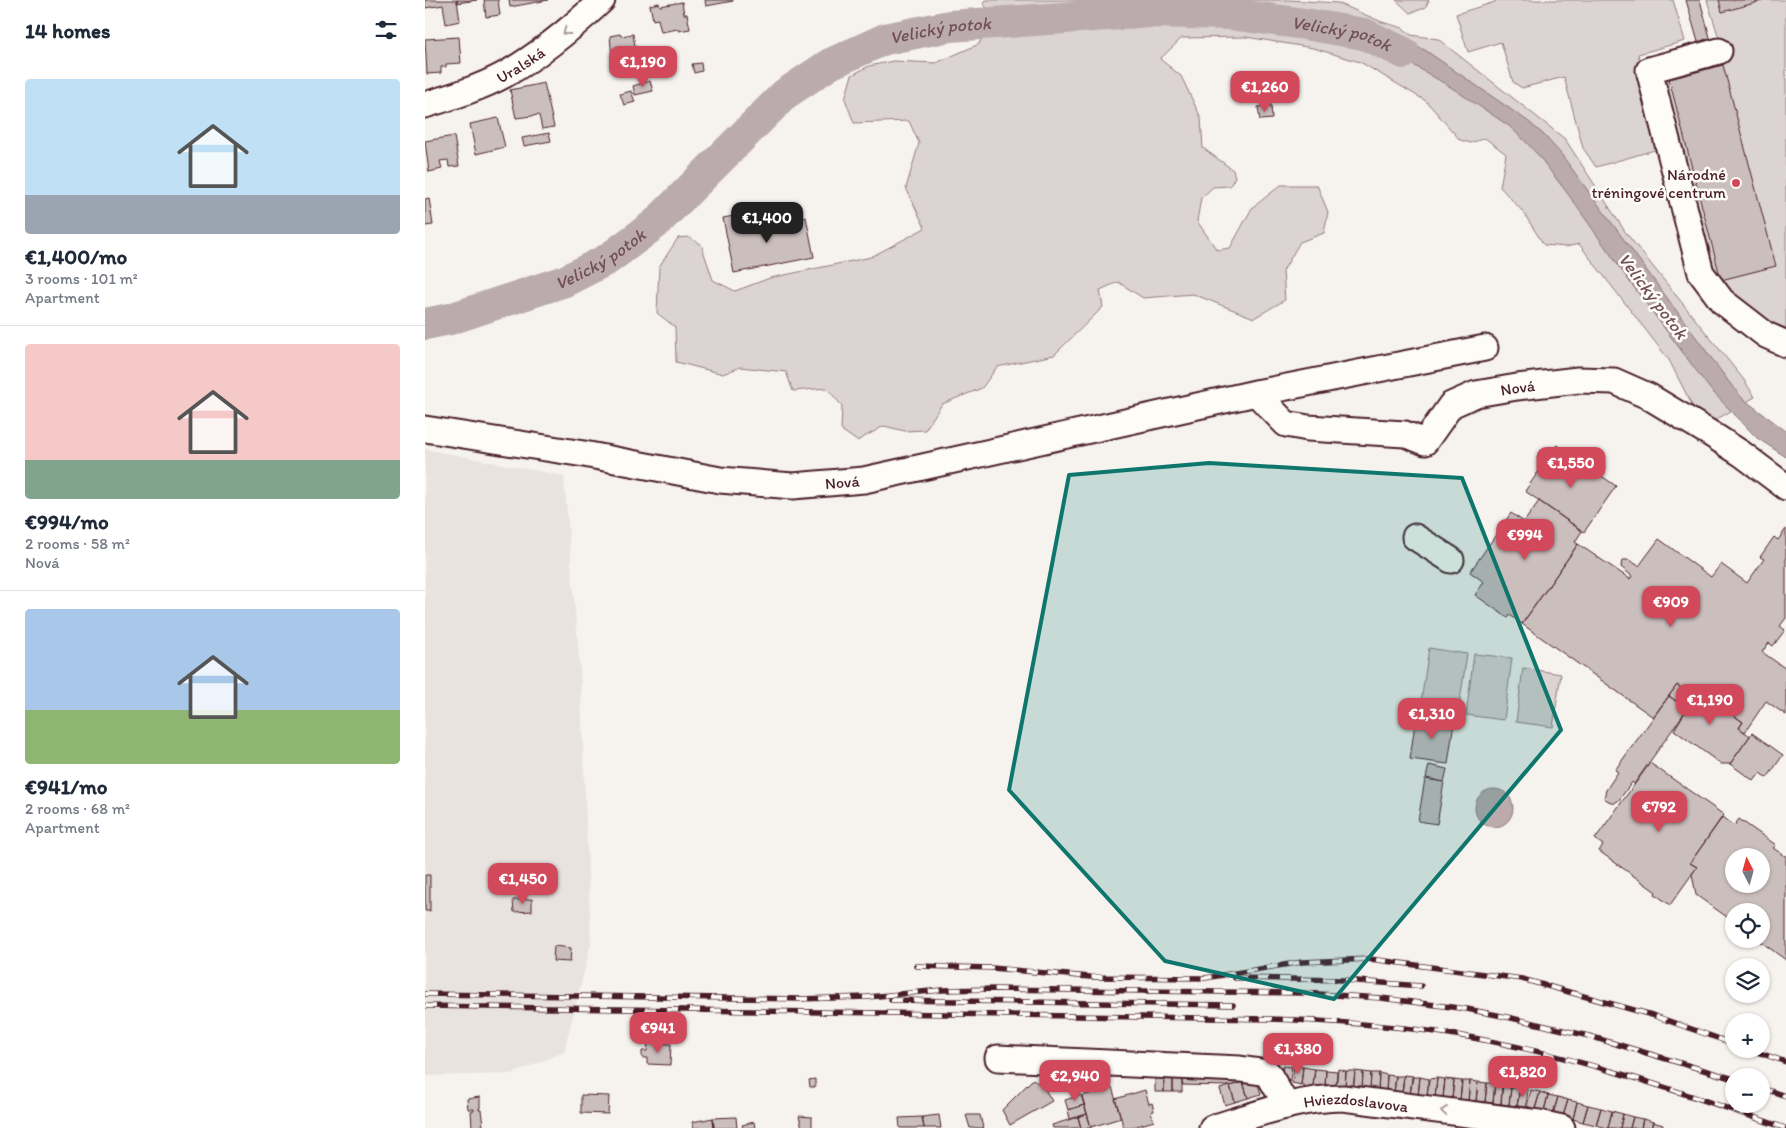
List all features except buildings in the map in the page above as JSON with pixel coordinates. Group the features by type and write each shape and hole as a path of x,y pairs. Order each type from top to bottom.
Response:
{"street":[{"name":"Uralská","path":"425,105 454,96 504,75 573,27 602,0"},
{"path":"1719,51 1649,70 1701,273 1722,300 1767,335 1786,344"},
{"name":"Nová","path":"425,429 584,454 720,480 793,486 865,480 1256,393 1485,348"},
{"name":"Nová","path":"1256,393 1286,424 1308,428 1405,434 1425,442 1451,404 1476,394 1578,380 1614,382 1647,396 1711,434 1742,454 1786,487"},
{"path":"1415,537 1451,560"},
{"path":"998,1058 1268,1073 1287,1106"},
{"name":"Hviezdoslavova","path":"1212,1128 1312,1100 1343,1098 1539,1123 1562,1128"}],"highlighted area":[{"path":"1209,463 1462,478 1561,730 1334,999 1165,961 1009,790 1069,475"}],"shaded area":[{"path":"985,0 1289,0 1338,3 1382,22 1403,28 1411,35 1438,39 1565,139 1626,233 1744,380 1755,397 1712,422 1698,417 1669,360 1579,244 1566,247 1544,245 1523,212 1500,187 1506,154 1485,138 1471,143 1460,140 1426,101 1360,62 1313,48 1246,37 1182,38 1160,59 1181,76 1201,118 1203,148 1233,170 1235,177 1230,186 1213,187 1201,198 1197,221 1217,250 1230,248 1252,208 1281,185 1317,185 1328,212 1324,233 1300,242 1283,271 1285,300 1254,318 1193,294 1143,298 1118,282 1100,290 1103,307 1054,355 997,367 982,388 942,404 925,430 905,431 884,426 857,441 841,430 842,406 827,388 793,391 786,372 740,367 723,374 676,362 675,327 657,313 659,267 678,238 688,237 701,244 713,280 735,291 770,278 871,257 925,228 906,188 919,143 909,121 854,123 845,99 852,75 869,66 893,61 936,63 979,44 991,16 983,2"},
{"path":"1396,0 1429,0 1425,8 1410,13"},
{"path":"1495,0 1673,0 1685,41 1638,54 1665,147 1596,167 1583,148 1564,77 1522,88 1513,82 1501,42 1468,52 1456,14 1495,2"},
{"name":"Národné tréningové centrum","path":"1707,0 1786,0 1786,328 1740,310 1715,289 1656,77 1724,54"},
{"path":"425,449 564,476 580,669 591,944 564,1052 512,1074 425,1076"},
{"path":"1429,648 1467,654 1458,714 1420,709"},
{"path":"1474,654 1512,658 1504,720 1466,715"},
{"path":"1523,668 1561,674 1553,727 1516,722"}],"water":[{"path":"1366,31 1402,41 1425,50 1529,122 1544,135 1561,154 1742,398 1786,431 1786,457 1757,438 1710,389 1627,278 1568,194 1524,140 1509,126 1410,63 1361,45"},
{"path":"1494,789 1507,795 1513,808 1507,821 1494,827 1481,821 1475,808 1481,795"}],"waterway":[{"name":"Velický potok","path":"425,324 450,319 565,281 608,259 655,224 785,94 830,64 885,39 950,26 1151,12 1229,14 1364,34 1404,53"}],"railway":[{"path":"916,966 992,968 1090,977 1205,978 1302,962 1370,959 1522,979 1652,1015 1725,1041"},
{"path":"1235,978 1344,980 1421,986"},
{"path":"797,999 868,997 942,990 995,989 1303,993 1381,998 1467,1009 1507,1017 1589,1036 1725,1076"},
{"path":"425,994 804,999"},
{"path":"891,1000 1233,1005"},
{"path":"425,1006 1270,1019 1383,1026 1450,1034 1536,1051 1661,1086 1785,1128"},
{"path":"1770,1057 1786,1062"},
{"path":"1770,1091 1786,1096"}],"place":[{"name":"Národné tréningové centrum","path":"1736,183"}]}
